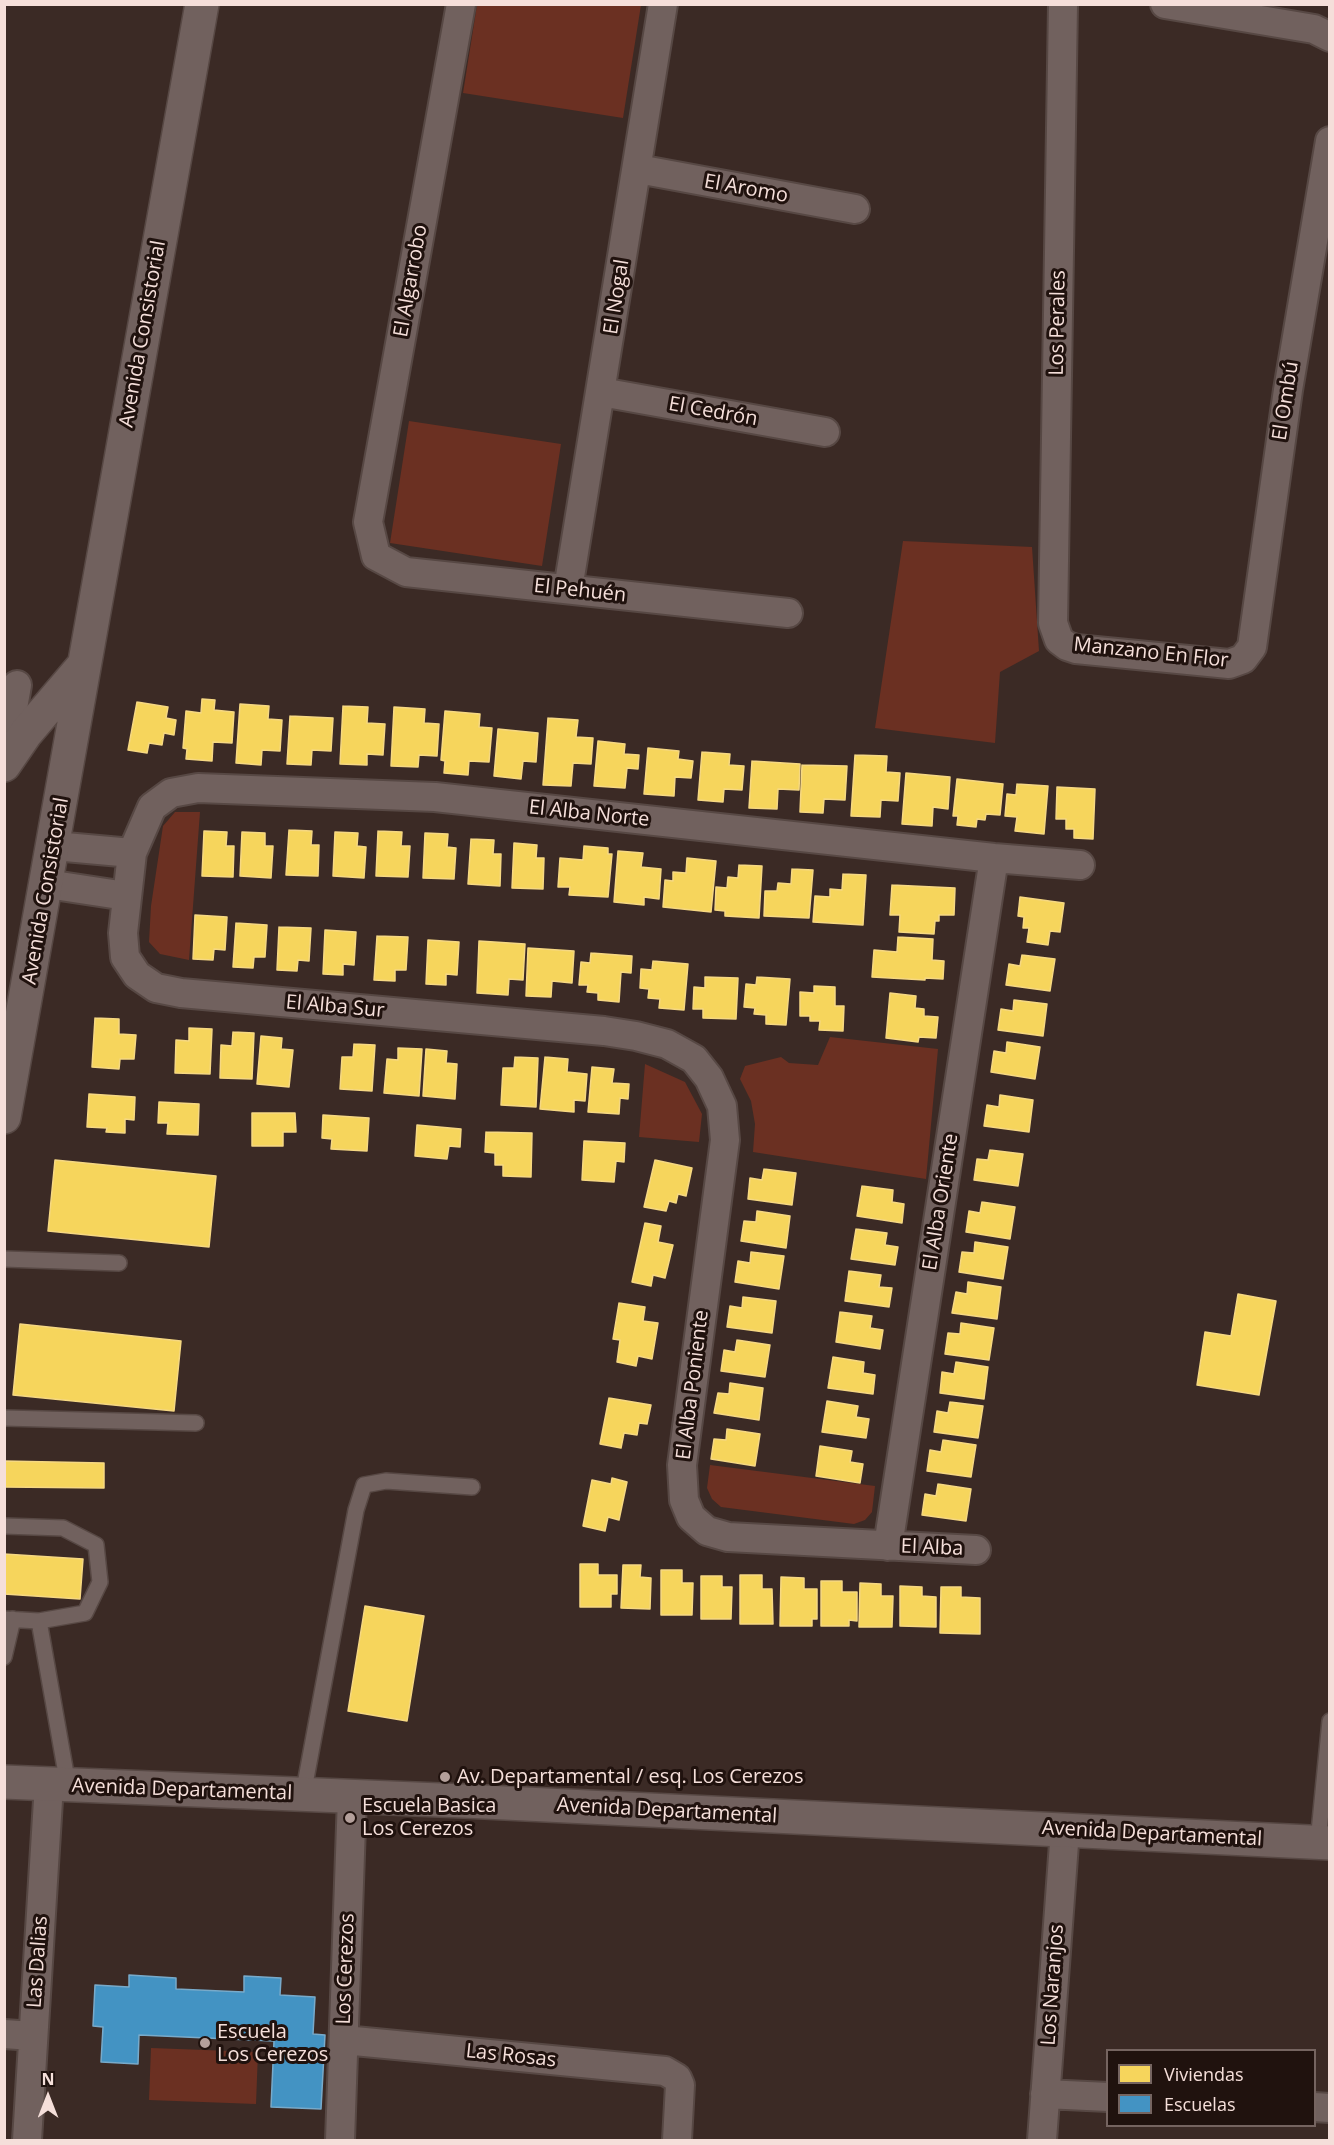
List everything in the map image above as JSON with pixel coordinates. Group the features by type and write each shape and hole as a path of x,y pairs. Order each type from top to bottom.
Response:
{"street":[{"name":"Avenida Consistorial","path":"4,1118 13,1035 54,846 202,4"},
{"name":"El Algarrobo","path":"376,556 368,522 461,4"},
{"name":"El Nogal","path":"568,589 663,4"},
{"name":"Los Perales","path":"1059,640 1053,624 1063,4"},
{"path":"1165,4 1314,29 1329,37"},
{"name":"El Ombú","path":"1243,659 1249,654 1254,641 1288,390 1329,141"},
{"name":"El Aromo","path":"638,169 855,209"},
{"name":"El Cedrón","path":"601,392 825,432"},
{"name":"El Pehuén","path":"376,556 406,572 788,613"},
{"name":"Manzano En Flor","path":"1059,640 1066,646 1076,649 1221,664 1243,659"},
{"path":"4,765 26,733 85,663"},
{"path":"4,760 17,686"},
{"path":"26,733 50,738 58,746 66,773"},
{"name":"El Alba Norte","path":"126,896 132,853 152,807 171,793 198,788 435,797 994,858 1080,865"},
{"path":"54,846 132,853"},
{"name":"El Alba Oriente","path":"888,1546 994,858"},
{"path":"47,884 126,896"},
{"name":"El Alba Sur","path":"126,896 123,933 125,957 137,975 156,987 181,993 604,1031 667,1044 694,1059"},
{"name":"El Alba Poniente","path":"694,1059 709,1078 722,1106 725,1140 682,1465 684,1500 687,1509 691,1517 706,1531 728,1537 888,1546"},
{"name":"El Alba","path":"888,1546 976,1550"},
{"name":"Avenida Departamental","path":"4,1782 1324,1843"},
{"name":"Las Dalias","path":"27,2140 33,2036 59,1785"},
{"name":"Los Cerezos","path":"340,2140 352,1797"},
{"name":"Los Naranjos","path":"1042,2140 1065,1830"},
{"path":"4,2034 33,2036"},
{"name":"Las Rosas","path":"344,2040 665,2071 676,2078 681,2092 677,2140"},
{"path":"1045,2094 1106,2097"}],"lane":[{"path":"4,1259 119,1263"},
{"path":"4,1418 196,1423"},
{"path":"303,1795 356,1510 364,1485 386,1481 472,1487"},
{"path":"4,1526 63,1528 96,1545 100,1582 85,1613 39,1621 9,1619 4,1656"},
{"path":"39,1621 59,1785"},
{"path":"1324,1843 1329,1720"}],"shaded area":[{"path":"477,5 641,5 623,118 463,93"},
{"path":"409,421 561,444 542,566 390,543"},
{"path":"903,541 1032,547 1039,651 1000,672 995,743 875,728"},
{"path":"175,812 200,812 189,960 160,954 149,942 151,906 163,826"},
{"path":"830,1037 938,1049 926,1179 753,1152 755,1124 751,1101 740,1079 745,1066 781,1057 789,1063 818,1065"},
{"path":"645,1064 685,1082 702,1114 699,1142 639,1137"},
{"path":"710,1465 875,1486 872,1512 865,1520 854,1524 721,1507 712,1499 707,1488"},
{"path":"151,2048 258,2052 256,2104 149,2100"}],"building: Viviendas":[{"path":"202,699 215,700 214,710 234,712 232,743 213,742 212,761 186,759 187,749 183,748 186,711 201,713"},
{"path":"137,702 168,707 166,718 176,720 174,735 164,733 162,745 149,743 147,753 128,750"},
{"path":"240,704 269,706 268,719 282,720 280,751 262,750 261,765 236,763"},
{"path":"343,706 368,707 367,723 385,724 383,755 367,754 367,765 340,764"},
{"path":"394,707 425,709 424,723 439,724 437,756 419,755 418,767 391,766"},
{"path":"445,711 480,714 479,727 492,728 489,762 469,761 468,775 444,773 445,761 441,760"},
{"path":"290,716 333,718 331,751 312,750 311,765 287,764"},
{"path":"548,718 578,720 576,737 593,738 591,764 573,763 571,786 543,785"},
{"path":"498,729 538,733 536,762 523,761 521,779 494,776"},
{"path":"598,741 625,744 624,754 639,755 638,769 627,768 625,788 594,786"},
{"path":"648,748 679,751 678,759 693,761 691,778 675,777 674,796 644,794"},
{"path":"702,752 730,754 729,765 744,766 742,790 724,789 723,802 698,800"},
{"path":"855,755 887,756 886,772 900,773 898,801 881,800 880,817 851,816"},
{"path":"752,761 800,764 799,790 778,789 777,809 749,808"},
{"path":"802,765 847,766 845,800 824,799 823,813 800,812"},
{"path":"906,773 950,777 948,809 933,807 932,826 902,824"},
{"path":"957,779 1003,784 1000,815 986,814 985,820 977,819 976,827 957,825 958,816 953,816"},
{"path":"1017,784 1048,786 1044,834 1015,831 1017,817 1005,816 1007,794 1016,795"},
{"path":"1057,787 1095,789 1093,839 1074,838 1074,829 1066,829 1066,819 1056,819"},
{"path":"289,830 312,831 311,845 319,845 318,876 286,875"},
{"path":"204,831 227,832 226,846 234,846 233,877 202,876"},
{"path":"378,831 402,832 401,846 410,846 408,877 376,876"},
{"path":"242,832 265,833 265,846 273,846 271,878 240,876"},
{"path":"335,832 358,833 357,846 366,847 364,878 333,876"},
{"path":"425,833 448,834 447,847 456,848 454,879 423,878"},
{"path":"471,839 494,840 493,854 501,854 500,886 468,884"},
{"path":"514,843 537,845 536,858 544,858 543,889 512,888"},
{"path":"584,846 608,848 608,854 612,854 608,897 569,895 570,887 558,887 560,858 583,860"},
{"path":"618,851 643,853 641,867 661,869 659,899 644,897 644,905 614,902"},
{"path":"687,858 716,861 711,912 663,907 665,880 673,881 673,872 686,873"},
{"path":"739,865 762,866 759,918 725,916 725,911 715,910 716,887 727,888 728,877 738,878"},
{"path":"792,869 813,870 809,918 764,916 765,891 777,891 778,883 791,884"},
{"path":"843,874 866,875 863,925 813,922 815,896 830,897 830,889 842,890"},
{"path":"892,885 955,888 954,915 939,915 939,921 935,921 934,934 899,932 900,915 890,915"},
{"path":"1020,897 1064,903 1060,932 1050,931 1048,945 1027,942 1029,928 1023,928 1024,917 1018,916"},
{"path":"195,915 227,917 225,950 214,949 213,960 193,959"},
{"path":"236,923 267,925 265,957 254,957 253,968 233,967"},
{"path":"279,927 311,928 309,961 298,960 297,971 277,970"},
{"path":"325,930 356,932 354,965 343,964 343,975 323,974"},
{"path":"377,936 408,937 406,970 395,970 395,981 374,980"},
{"path":"898,937 933,939 932,960 944,961 943,979 872,977 874,950 897,952"},
{"path":"428,940 459,942 457,975 446,974 446,985 426,984"},
{"path":"479,941 525,944 523,980 509,979 508,995 477,993"},
{"path":"528,948 574,951 572,983 552,981 551,997 526,996"},
{"path":"591,953 632,956 631,973 621,972 619,1002 598,1000 598,993 587,992 588,985 579,985 581,962 590,963"},
{"path":"1022,955 1055,959 1050,991 1006,985 1009,964 1020,966"},
{"path":"653,961 688,964 684,1010 659,1008 660,999 648,998 649,989 640,988 641,969 652,970"},
{"path":"705,977 738,978 736,1019 703,1018 703,1009 693,1009 694,987 705,988"},
{"path":"757,977 790,979 786,1025 766,1024 766,1015 754,1014 755,1008 744,1007 746,984 756,985"},
{"path":"814,986 835,987 835,1006 844,1006 843,1031 819,1030 820,1021 810,1021 810,1016 800,1016 800,992 814,993"},
{"path":"890,993 916,996 915,1008 924,1009 924,1016 938,1017 936,1038 919,1037 918,1042 886,1038"},
{"path":"1014,1000 1047,1004 1043,1036 998,1030 1001,1009 1013,1011"},
{"path":"95,1018 119,1019 119,1034 136,1035 134,1059 120,1059 119,1069 92,1067"},
{"path":"189,1028 212,1029 210,1074 175,1073 176,1040 189,1041"},
{"path":"233,1032 254,1033 252,1079 220,1078 221,1045 232,1046"},
{"path":"261,1036 282,1038 281,1049 293,1050 289,1087 257,1084"},
{"path":"1007,1042 1040,1047 1035,1079 991,1072 994,1051 1006,1053"},
{"path":"354,1044 375,1045 372,1091 340,1089 342,1057 353,1057"},
{"path":"398,1048 422,1049 419,1096 384,1093 387,1059 398,1060"},
{"path":"426,1049 447,1051 446,1063 457,1064 455,1099 423,1096"},
{"path":"515,1057 538,1058 536,1107 501,1105 503,1068 514,1068"},
{"path":"545,1057 568,1059 567,1072 587,1074 585,1101 574,1100 574,1112 540,1109"},
{"path":"592,1067 614,1069 612,1083 629,1084 628,1099 620,1098 619,1114 588,1112"},
{"path":"89,1094 135,1097 134,1120 125,1119 125,1133 106,1132 107,1128 87,1127"},
{"path":"1000,1095 1033,1100 1029,1132 984,1126 987,1105 999,1107"},
{"path":"159,1102 199,1104 198,1135 167,1134 168,1123 158,1123"},
{"path":"252,1113 295,1113 296,1132 283,1132 283,1146 252,1146"},
{"path":"323,1115 369,1118 367,1151 331,1149 332,1139 322,1138"},
{"path":"417,1125 461,1129 460,1147 449,1146 447,1159 415,1156"},
{"path":"486,1132 532,1133 531,1177 503,1176 503,1165 495,1165 495,1153 485,1152"},
{"path":"584,1141 625,1143 624,1162 616,1161 614,1182 582,1180"},
{"path":"990,1150 1023,1154 1018,1186 974,1180 977,1159 988,1160"},
{"path":"55,1160 216,1176 209,1247 48,1231"},
{"path":"655,1160 692,1168 686,1196 678,1194 676,1203 669,1201 666,1211 644,1207"},
{"path":"764,1169 796,1173 792,1205 748,1199 750,1178 762,1180"},
{"path":"862,1186 893,1190 892,1202 904,1204 902,1223 857,1216"},
{"path":"982,1202 1015,1207 1010,1239 966,1232 969,1211 980,1213"},
{"path":"757,1211 790,1216 786,1248 741,1241 744,1221 756,1222"},
{"path":"645,1223 661,1226 658,1242 673,1245 665,1278 653,1275 651,1286 632,1282"},
{"path":"856,1229 887,1233 885,1245 898,1247 895,1265 851,1259"},
{"path":"975,1242 1008,1247 1003,1279 959,1272 962,1252 974,1253"},
{"path":"751,1252 784,1256 779,1289 735,1282 738,1261 750,1263"},
{"path":"849,1271 881,1275 879,1287 892,1288 889,1307 845,1301"},
{"path":"968,1282 1001,1287 997,1319 952,1313 956,1292 967,1294"},
{"path":"1238,1294 1276,1301 1259,1395 1197,1385 1205,1332 1231,1336"},
{"path":"743,1297 776,1301 772,1333 727,1327 730,1306 742,1308"},
{"path":"619,1303 645,1307 643,1321 658,1323 652,1359 638,1356 636,1366 617,1362 620,1340 613,1339"},
{"path":"840,1312 872,1316 870,1328 883,1330 880,1349 836,1342"},
{"path":"961,1323 994,1328 989,1360 945,1354 948,1333 960,1334"},
{"path":"20,1324 181,1341 174,1411 13,1395"},
{"path":"737,1340 770,1345 765,1377 721,1371 724,1350 735,1352"},
{"path":"833,1357 864,1362 863,1373 875,1375 873,1394 828,1388"},
{"path":"956,1362 988,1367 984,1399 940,1393 942,1372 954,1374"},
{"path":"730,1383 763,1388 759,1420 714,1413 718,1393 729,1394"},
{"path":"609,1398 651,1405 647,1424 639,1423 637,1435 624,1433 621,1448 600,1444"},
{"path":"827,1401 858,1406 856,1417 869,1419 866,1438 822,1432"},
{"path":"950,1402 983,1406 978,1438 934,1432 937,1411 948,1413"},
{"path":"727,1429 760,1434 755,1466 711,1459 714,1439 726,1440"},
{"path":"943,1440 976,1445 971,1477 927,1471 930,1450 941,1452"},
{"path":"820,1446 852,1451 850,1462 863,1464 860,1483 816,1476"},
{"path":"4,1461 104,1463 104,1488 4,1487"},
{"path":"612,1478 627,1482 619,1520 608,1517 605,1531 583,1526 592,1480 611,1484"},
{"path":"938,1484 971,1489 966,1521 922,1515 925,1494 936,1496"},
{"path":"4,1554 83,1559 80,1599 4,1594"},
{"path":"580,1564 598,1564 598,1575 617,1575 617,1594 611,1594 611,1607 580,1607"},
{"path":"623,1565 641,1565 640,1577 651,1578 650,1609 621,1608"},
{"path":"661,1570 682,1570 682,1583 693,1583 692,1615 661,1615"},
{"path":"740,1575 762,1575 762,1589 772,1589 773,1624 740,1624"},
{"path":"701,1576 722,1576 722,1587 732,1587 731,1619 701,1619"},
{"path":"781,1577 804,1578 804,1589 817,1589 817,1619 812,1619 812,1626 780,1626"},
{"path":"821,1581 842,1581 842,1592 857,1592 857,1621 849,1620 849,1626 821,1626"},
{"path":"860,1583 881,1584 881,1596 893,1596 892,1627 859,1627"},
{"path":"900,1586 922,1587 922,1596 936,1597 936,1627 900,1626"},
{"path":"941,1587 961,1587 961,1597 980,1598 980,1634 940,1633"},
{"path":"365,1606 424,1616 407,1721 348,1711"}],"building: Escuelas":[{"path":"129,1975 176,1978 176,1989 244,1992 244,1976 281,1978 280,1995 315,1997 313,2034 325,2035 321,2109 271,2107 274,2041 139,2035 138,2064 101,2062 103,2027 93,2026 95,1985 129,1987"}],"place":[{"name":"Av. Departamental / esq. Los Cerezos","path":"445,1777"},
{"name":"Escuela Basica Los Cerezos","path":"350,1818"},
{"name":"Escuela Los Cerezos","path":"205,2043"}]}
